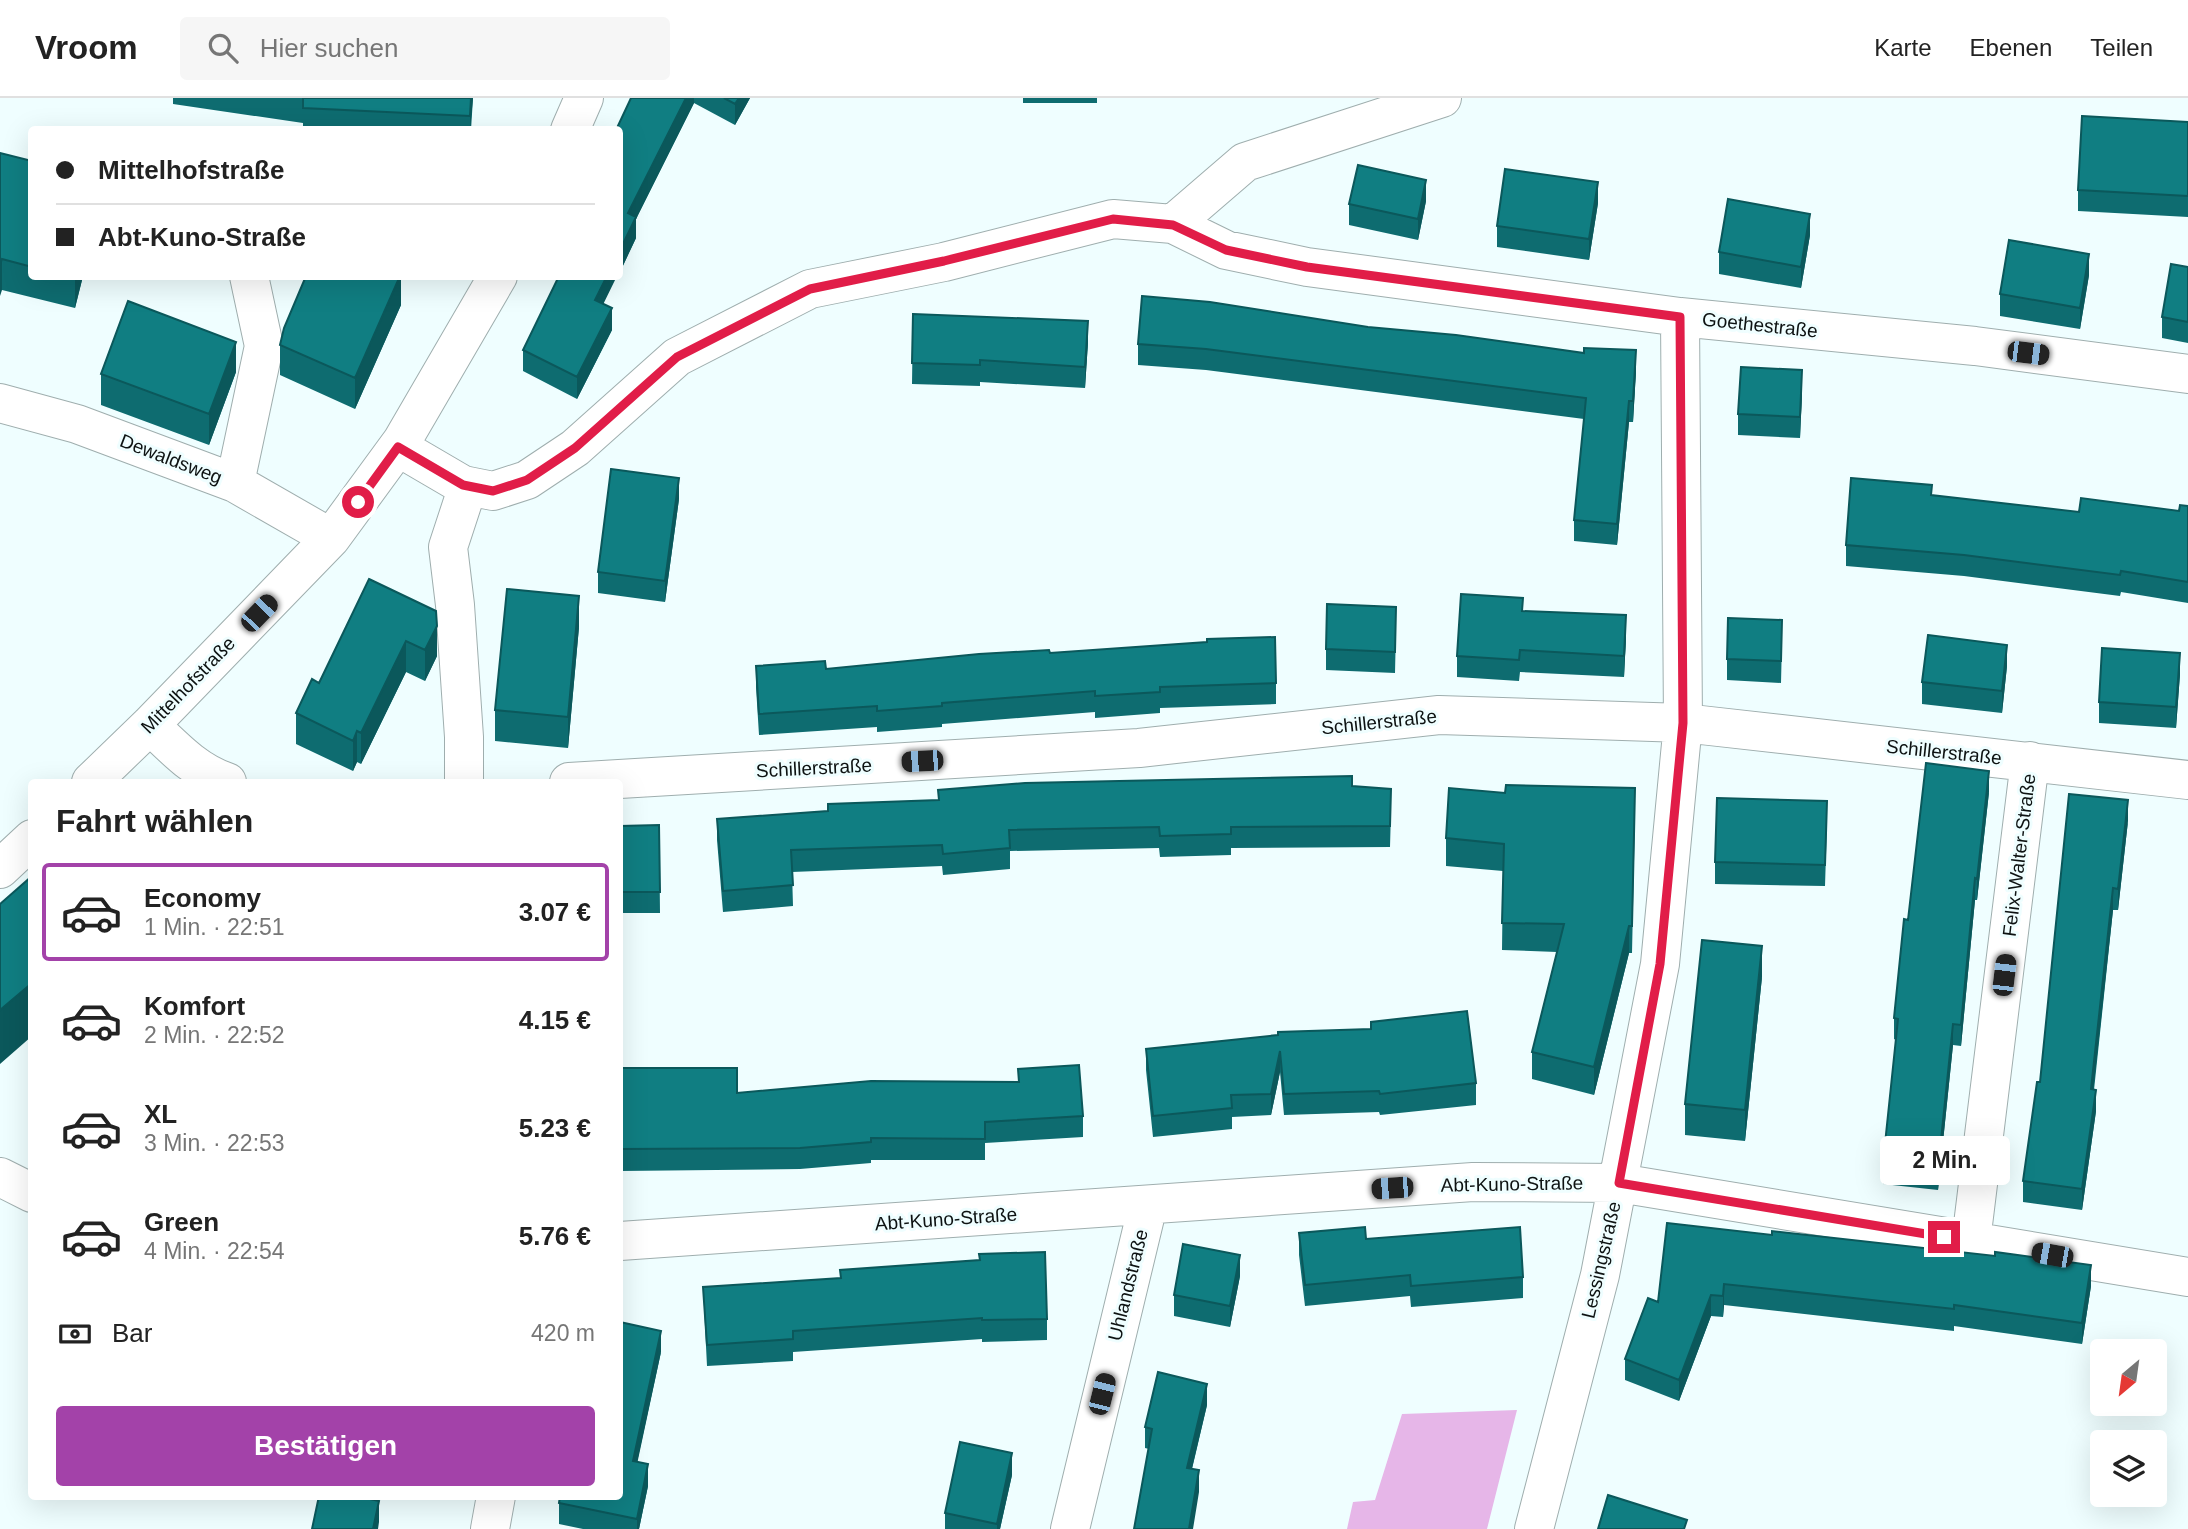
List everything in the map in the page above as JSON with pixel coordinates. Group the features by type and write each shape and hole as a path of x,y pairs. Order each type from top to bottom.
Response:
{"street":[{"path":"572,126 584,98"},
{"path":"1173,225 1245,162 1442,98"},
{"name":"Goethestraße","path":"468,486 493,491 527,480 575,448 677,357 810,289 944,261 1113,219 1173,225 1226,250 1307,267 1680,317 1975,346 2188,374"},
{"path":"235,483 264,346 250,280"},
{"name":"Mittelhofstraße","path":"94,779 331,538 398,447 496,280"},
{"name":"Lessingstraße","path":"1534,1529 1600,1275 1660,964 1683,723 1680,317"},
{"name":"Dewaldsweg","path":"0,402 77,424 235,483 331,538"},
{"path":"398,447 468,486 448,547 457,631 464,779"},
{"name":"Schillerstraße","path":"619,779 1139,748 1439,715 1683,723 2188,780"},
{"path":"150,725 182,756 209,776 218,779"},
{"name":"Felix-Walter-Straße","path":"1971,1241 2030,761"},
{"path":"0,869 28,843"},
{"path":"0,1177 28,1191"},
{"name":"Abt-Kuno-Straße","path":"623,1241 1473,1182 1619,1183 2188,1277"},
{"name":"Uhlandstraße","path":"1070,1529 1148,1205"},
{"path":"490,1529 495,1500"}],"shaded area":[{"path":"1517,1410 1487,1529 1347,1529 1353,1502 1375,1500 1402,1414"}],"building":[{"path":"303,98 471,98 470,116 303,108"},
{"path":"631,98 686,98 628,213 636,217 623,244 623,126 618,126"},
{"path":"724,98 739,98 735,104"},
{"path":"2082,116 2188,122 2188,196 2078,190"},
{"path":"0,153 28,160 28,266 2,259 0,265"},
{"path":"1358,165 1426,180 1418,219 1349,204"},
{"path":"1505,169 1598,182 1589,239 1497,226"},
{"path":"1728,199 1810,214 1801,267 1719,252"},
{"path":"2009,240 2089,254 2080,308 2000,294"},
{"path":"2171,264 2188,267 2188,322 2162,317"},
{"path":"304,280 398,280 355,378 280,345 284,328"},
{"path":"557,280 605,280 595,300 612,308 577,377 523,350"},
{"path":"1142,296 1210,302 1368,327 1456,335 1584,353 1584,348 1636,350 1633,401 1629,401 1617,524 1574,520 1586,398 1206,349 1138,344"},
{"path":"128,301 236,342 209,414 101,374"},
{"path":"913,314 1088,321 1085,367 980,360 980,365 912,363"},
{"path":"1741,367 1802,370 1800,417 1738,414"},
{"path":"611,469 679,478 665,581 598,572"},
{"path":"1851,478 1932,485 1931,495 2079,512 2081,498 2179,511 2180,505 2188,506 2188,582 2121,571 2120,575 1964,555 1846,545"},
{"path":"369,579 436,611 437,626 425,650 406,641 361,733 357,731 353,741 296,713 312,679 319,683"},
{"path":"507,589 579,596 568,717 495,710"},
{"path":"1461,594 1523,598 1522,611 1626,615 1624,656 1520,650 1519,660 1457,656"},
{"path":"1327,604 1396,607 1395,652 1326,649"},
{"path":"1728,618 1782,620 1781,661 1727,659"},
{"path":"1928,635 2007,645 2002,691 1922,682"},
{"path":"1275,637 1276,683 1160,687 1160,692 1095,696 1095,691 877,711 877,706 759,714 756,666 825,661 826,669 979,654 1049,650 1050,653 1207,642 1207,639"},
{"path":"2102,648 2180,653 2176,707 2099,702"},
{"path":"1926,763 1989,771 1977,879 1975,878 1961,1025 1953,1024 1938,1169 1883,1163 1898,1019 1894,1018 1904,919 1908,920"},
{"path":"1352,776 1352,786 1391,789 1390,826 1231,827 1231,834 1160,836 1159,827 1009,830 1010,848 943,854 942,845 791,850 793,885 723,891 717,819 828,811 828,804 939,800 938,790 1025,783"},
{"path":"1506,785 1635,788 1632,926 1629,926 1594,1067 1532,1052 1564,924 1502,923 1504,844 1446,838 1449,788 1505,793"},
{"path":"2069,794 2128,800 2118,889 2113,888 2091,1089 2096,1090 2082,1189 2023,1181 2037,1082 2040,1082"},
{"path":"1717,798 1827,801 1825,865 1715,862"},
{"path":"659,825 660,892 623,892 623,826"},
{"path":"28,880 28,986 0,1010 0,904"},
{"path":"1702,940 1762,946 1745,1110 1685,1104"},
{"path":"1467,1011 1476,1083 1380,1094 1379,1091 1284,1094 1280,1051 1271,1094 1231,1095 1232,1108 1153,1116 1146,1049 1278,1035 1278,1032 1371,1029 1371,1022"},
{"path":"1079,1065 1083,1116 985,1122 985,1139 871,1138 871,1142 800,1148 623,1149 623,1068 737,1068 737,1093 871,1081 1019,1082 1018,1069"},
{"path":"1667,1223 1772,1235 1772,1231 1995,1256 1995,1252 2091,1265 2082,1323 1954,1305 1954,1309 1724,1284 1723,1296 1711,1295 1679,1380 1625,1359 1648,1298 1658,1302"},
{"path":"1365,1227 1366,1239 1520,1227 1523,1277 1411,1286 1410,1275 1305,1285 1299,1233"},
{"path":"1183,1244 1240,1255 1230,1306 1174,1295"},
{"path":"1045,1252 1047,1319 982,1318 793,1331 793,1339 707,1345 703,1287 841,1278 840,1270 980,1260 979,1254"},
{"path":"623,1323 661,1331 633,1461 648,1464 637,1519 559,1503 559,1500 623,1500"},
{"path":"1158,1372 1207,1384 1187,1468 1199,1470 1189,1529 1134,1529 1152,1429 1145,1427"},
{"path":"960,1442 1012,1453 997,1524 945,1513"},
{"path":"1608,1495 1687,1520 1684,1529 1598,1529"},
{"path":"318,1500 379,1501 373,1529 312,1529"}],"route":[{"path":"358,502 398,447 463,485 493,491 527,480 575,448 677,357 810,289 944,261 1113,219 1173,225 1226,250 1307,267 1680,317 1683,723 1660,964 1619,1183 1944,1237"}]}
